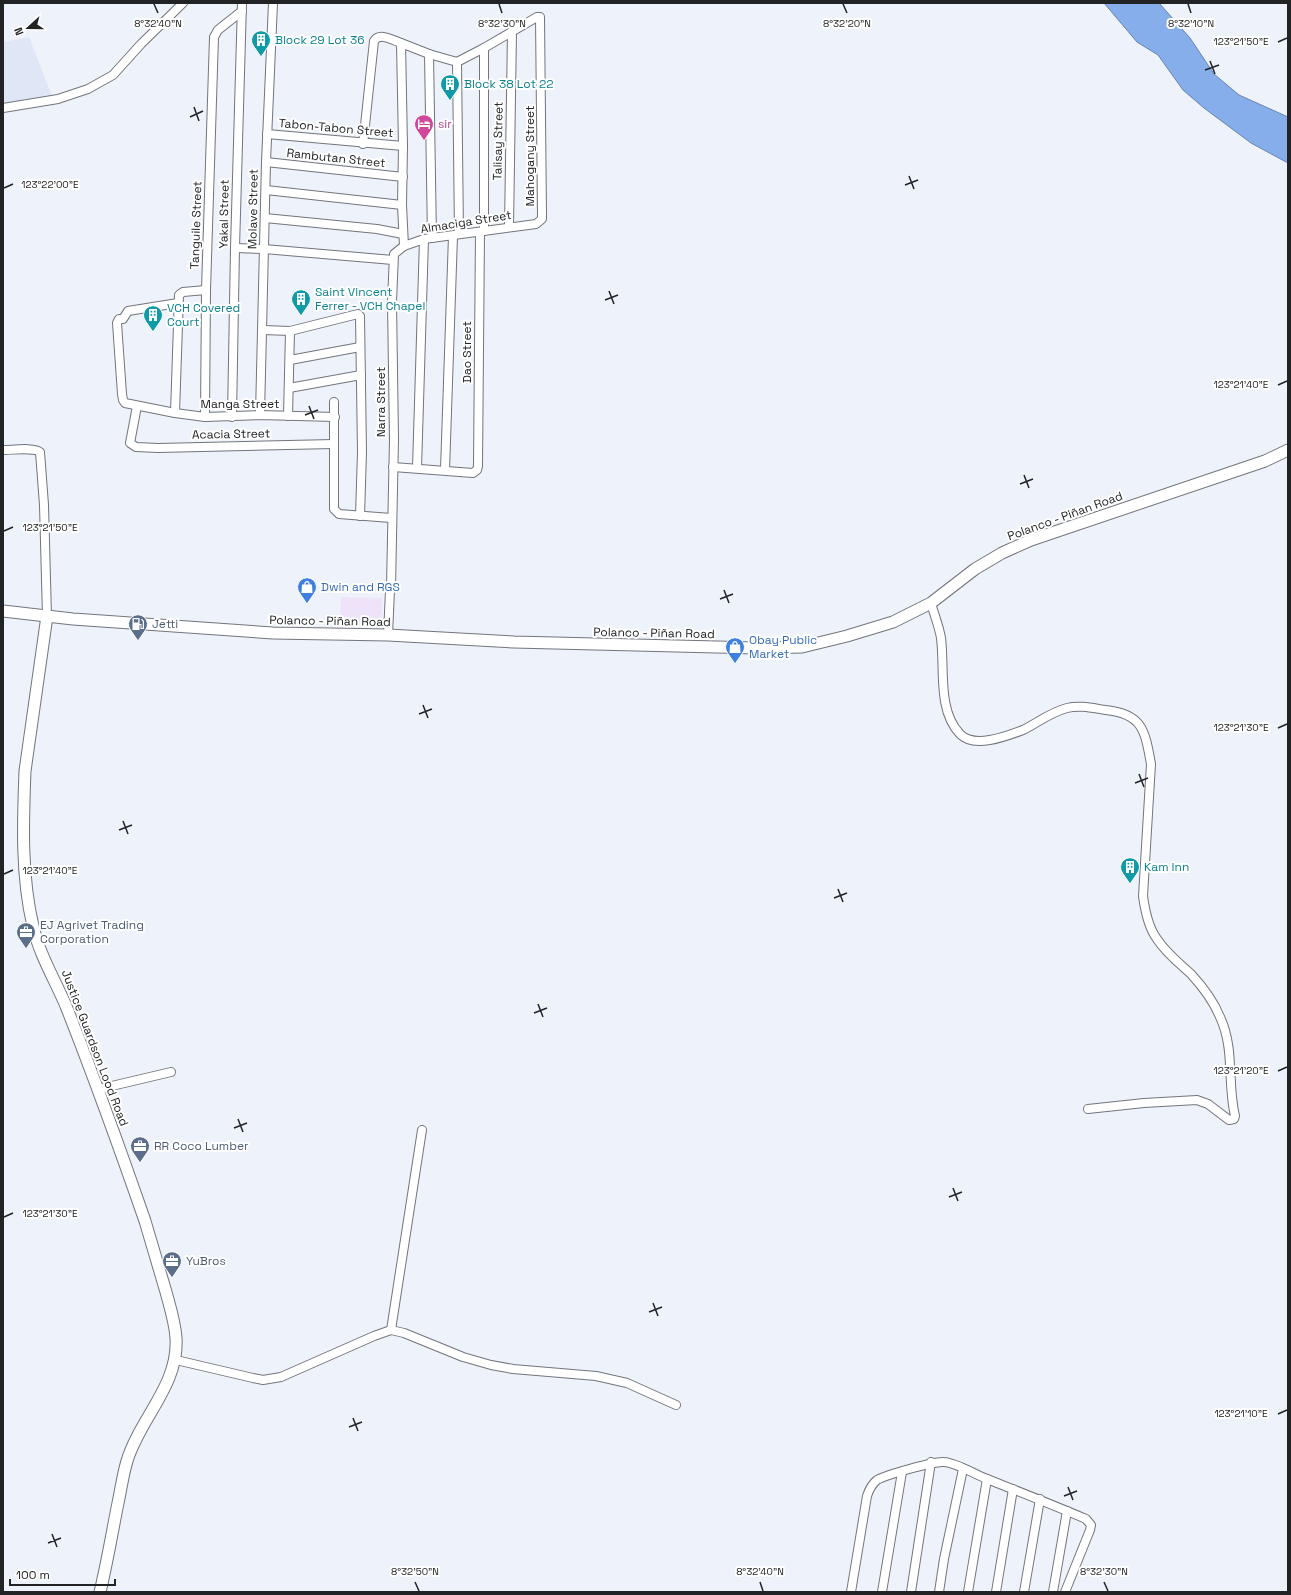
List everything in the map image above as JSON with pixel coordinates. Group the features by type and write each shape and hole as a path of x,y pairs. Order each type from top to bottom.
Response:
{"main road":[{"name":"Polanco - Piñan Road","path":"3,611 47,616 273,633 388,635 514,642 750,648 802,647 893,622 931,603 975,569 1002,553 1031,540 1265,461 1288,450"},
{"name":"Justice Guardson Lood Road","path":"47,616 25,771 24,855 32,925 36,939 59,990 98,1089 126,1167 160,1271 173,1319 176,1337 176,1360 167,1383 136,1438 126,1462 100,1592"}],"street":[{"path":"3,108 58,99 88,88 113,74 183,3"},
{"name":"Molave Street","path":"260,415 266,162 272,3"},
{"name":"Tanguile Street","path":"205,417 206,290 215,34 242,7"},
{"name":"Yakal Street","path":"232,417 242,7"},
{"name":"Mahogany Street","path":"512,31 537,17 541,20 542,215 539,222"},
{"path":"363,144 374,41 376,37 381,36 429,54 457,62 512,31"},
{"name":"Talisay Street","path":"508,227 512,31"},
{"path":"400,248 403,234 401,43"},
{"name":"Dao Street","path":"445,470 476,472 478,466 484,48"},
{"path":"417,468 428,239 429,54"},
{"path":"393,467 445,470 456,235 457,62"},
{"name":"Tabon-Tabon Street","path":"267,134 363,144 403,146"},
{"name":"Rambutan Street","path":"266,162 403,177"},
{"path":"266,190 402,205"},
{"path":"265,218 377,229 403,234"},
{"name":"Almaciga Street","path":"400,248 428,239 539,222"},
{"path":"235,248 393,260"},
{"name":"Narra Street","path":"388,635 391,587 393,467 393,260 394,254 400,248"},
{"path":"175,413 179,299 183,292 206,290"},
{"name":"Manga Street","path":"179,299 128,311 123,319 119,319 117,323 122,394 124,401 128,404 136,406 205,417 260,415 335,417"},
{"path":"263,330 290,331 358,314 361,318 360,347 362,452 360,516"},
{"path":"288,416 290,331"},
{"path":"290,360 360,347"},
{"path":"289,388 361,375"},
{"path":"334,402 334,509 339,514 391,518"},
{"name":"Acacia Street","path":"136,406 130,443 136,447 158,448 334,444"},
{"path":"3,450 30,449 40,452 44,505 47,616"},
{"path":"931,603 941,636 945,700 949,716 960,735 968,740 978,742 989,741 1023,730 1065,709 1079,706 1128,714 1136,719 1148,748 1151,764 1143,896 1146,915 1156,939 1173,958 1192,975 1221,1017 1230,1049 1231,1099 1235,1116 1234,1119 1229,1120 1208,1104 1197,1100 1088,1108"},
{"path":"98,1089 171,1072"},
{"path":"391,1330 422,1130"},
{"path":"176,1360 258,1379 273,1379 391,1330 404,1333 463,1357 491,1365 514,1369 596,1376 627,1383 676,1405"},
{"path":"911,1592 932,1462"},
{"path":"851,1592 867,1496 870,1489 876,1480 932,1462 946,1462 1040,1499 1089,1521 1091,1527 1065,1592"},
{"path":"939,1592 944,1559 963,1469"},
{"path":"882,1592 902,1472"},
{"path":"968,1592 987,1479"},
{"path":"996,1592 1013,1489"},
{"path":"1024,1592 1040,1499"},
{"path":"1053,1592 1067,1511"}],"shaded area":[{"path":"29,37 52,96 3,105 3,42"},
{"path":"341,597 382,598 382,626 340,624"}],"water":[{"path":"1104,3 1159,3 1190,38 1214,74 1239,95 1288,117 1288,163 1251,143 1204,108 1183,90 1158,55 1137,42"}],"place":[{"name":"Block 29 Lot 36","path":"261,57"},
{"name":"Block 38 Lot 22","path":"450,101"},
{"name":"sir","path":"424,141"},
{"name":"Saint Vincent Ferrer - VCH Chapel","path":"301,316"},
{"name":"VCH Covered Court","path":"153,332"},
{"name":"Dwin and RGS","path":"307,604"},
{"name":"Jetti","path":"138,641"},
{"name":"Obay Public Market","path":"735,664"},
{"name":"Kam Inn","path":"1130,884"},
{"name":"EJ Agrivet Trading Corporation","path":"26,949"},
{"name":"RR Coco Lumber","path":"140,1163"},
{"name":"YuBros","path":"172,1278"}]}
